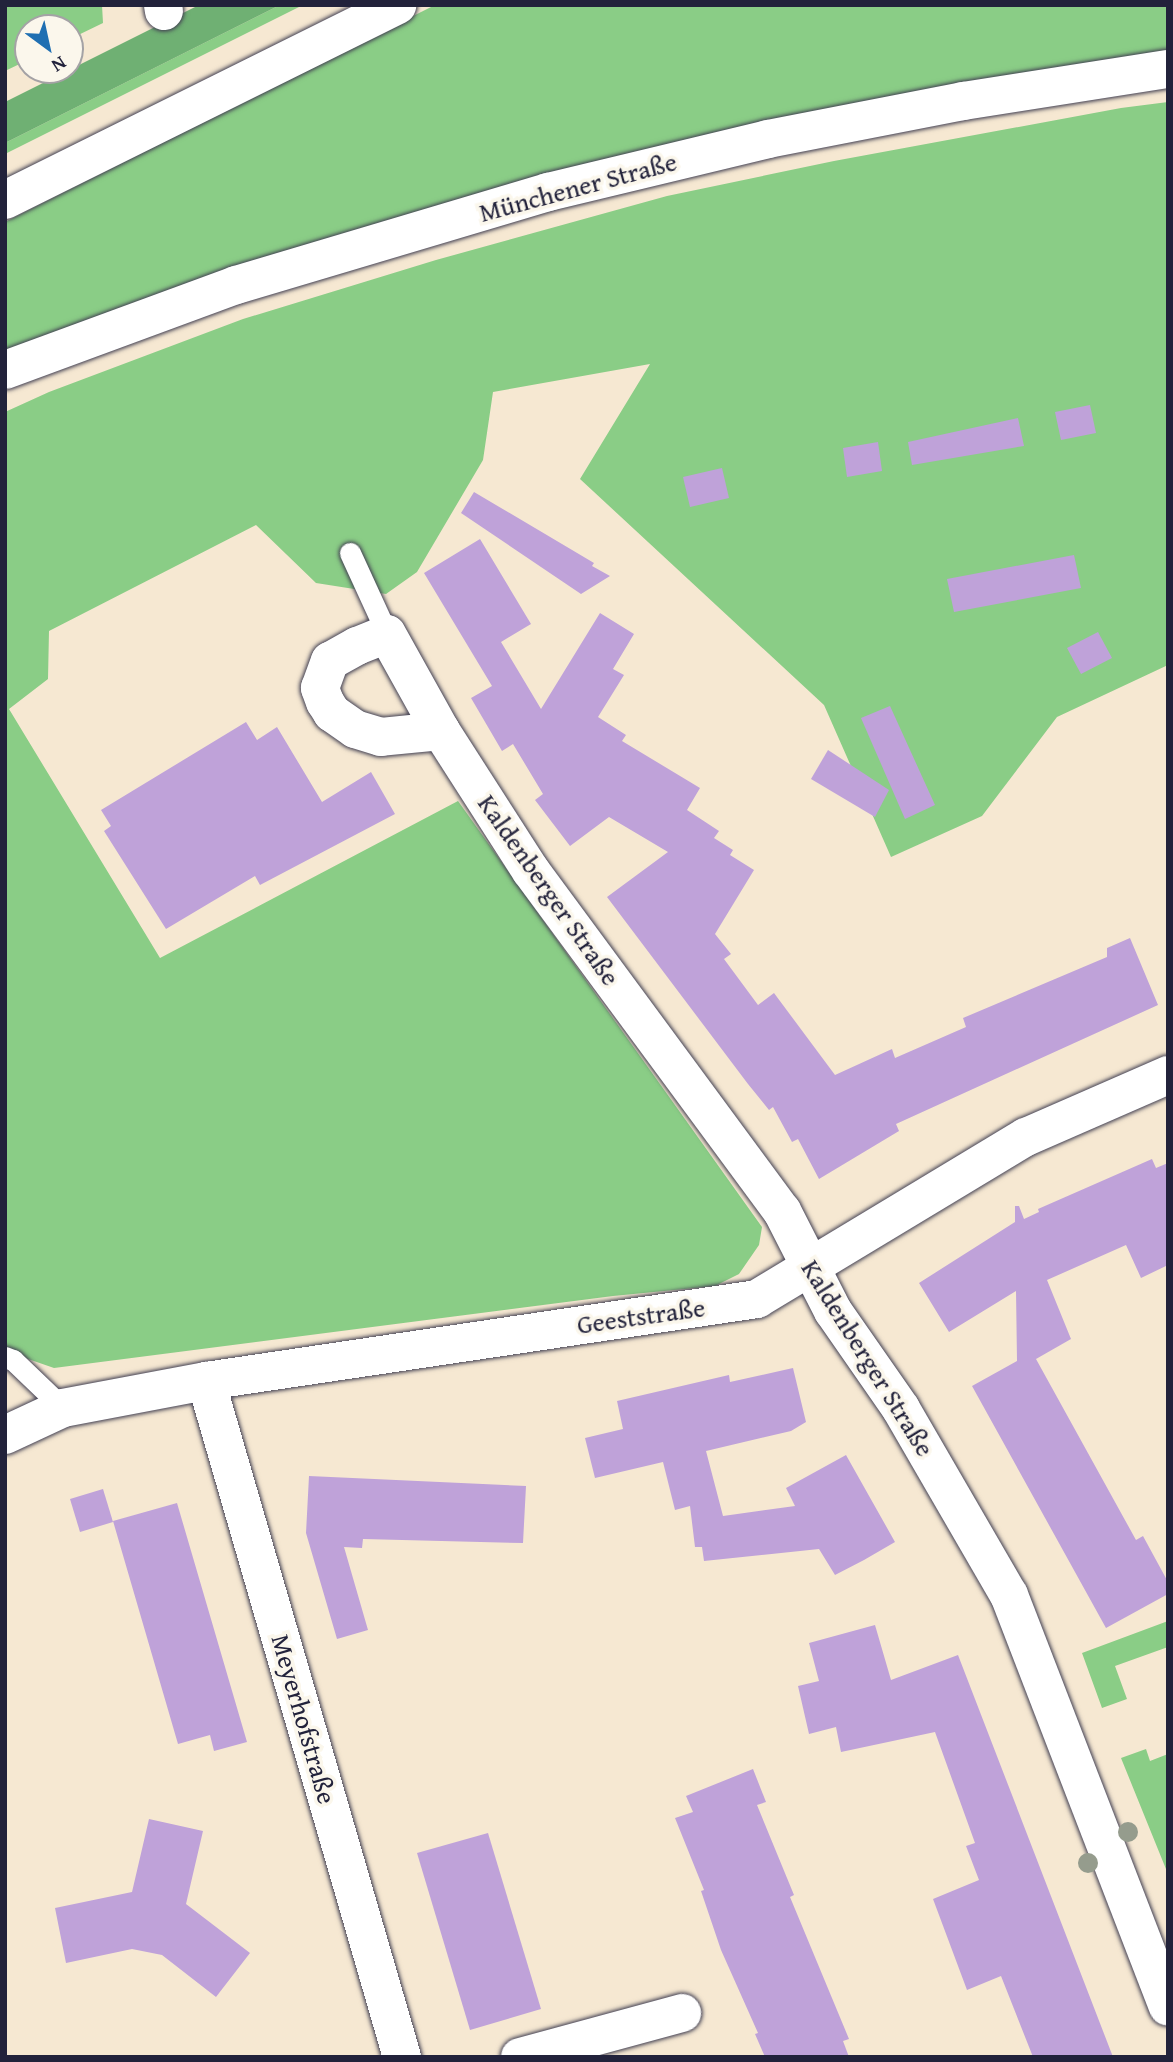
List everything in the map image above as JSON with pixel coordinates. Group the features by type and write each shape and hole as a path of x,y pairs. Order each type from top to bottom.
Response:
{"main road":[{"path":"5,200 397,5"},
{"name":"Münchener Straße","path":"5,370 236,285 548,192 768,139 963,101 1168,69"},
{"path":"387,634 357,646 330,662 320,688 325,702 332,713 355,729 381,737 441,731"},
{"name":"Kaldenberger Straße","path":"387,634 441,731 531,871 782,1211 834,1311 901,1409 1009,1595 1168,2006"},
{"name":"Geeststraße","path":"5,1435 63,1408 206,1381 757,1298 1026,1137 1168,1075"},
{"name":"Meyerhofstraße","path":"206,1381 402,2057"},
{"path":"520,2057 682,2013"}],"lane":[{"path":"350,553 387,634"},
{"path":"5,1357 13,1360 63,1408"}],"green space":[{"path":"5,5 102,5 103,23 84,32 84,14 14,14 14,67 5,71"},
{"path":"199,5 280,5 5,143 5,102 41,84 84,84 84,62"},
{"path":"280,5 303,5 5,154 5,143"},
{"path":"435,5 1168,5 1168,52 5,352 5,222"},
{"path":"1168,102 1168,665 1057,717 982,816 891,857 824,705 580,479 650,364 493,392 483,460 417,572 386,594 316,583 256,525 49,631 48,679 9,709 160,958 458,801 762,1227 759,1245 739,1274 715,1286 613,1296 54,1368 5,1351 5,412 49,392 243,319 436,260 667,196 834,161 1121,108"},
{"path":"1168,1621 1168,1647 1115,1666 1127,1699 1102,1708 1082,1653"},
{"path":"1146,1749 1150,1761 1168,1754 1168,1874 1121,1758"}],"building":[{"path":"1090,405 1096,433 1061,440 1055,412"},
{"path":"1018,418 1024,446 912,465 908,442"},
{"path":"878,442 882,471 847,477 843,448"},
{"path":"722,468 729,498 690,507 683,477"},
{"path":"474,492 594,563 592,566 610,576 581,594 461,513"},
{"path":"480,539 531,624 501,642 541,709 600,613 634,634 613,669 624,675 598,717 626,735 622,741 700,788 687,810 719,831 714,838 733,850 730,855 754,870 715,934 731,954 724,959 758,1005 774,993 835,1075 892,1049 895,1058 966,1027 963,1018 1107,957 1107,948 1130,938 1158,1005 896,1124 899,1131 819,1179 798,1139 792,1142 773,1107 769,1110 748,1084 607,897 668,852 609,817 570,846 535,800 543,794 513,744 502,751 471,698 492,686 424,573"},
{"path":"1074,555 1081,588 954,612 947,579"},
{"path":"1098,632 1112,658 1081,674 1067,648"},
{"path":"890,706 935,805 905,819 861,718"},
{"path":"246,722 257,740 277,727 322,802 371,772 395,814 260,885 255,876 166,929 104,831 111,826 101,810"},
{"path":"828,750 889,790 875,817 811,779"},
{"path":"1152,1159 1156,1168 1168,1163 1168,1265 1141,1278 1126,1245 1047,1280 1071,1339 1036,1359 1136,1540 1143,1536 1168,1582 1168,1594 1106,1628 972,1386 1017,1361 1016,1291 949,1332 919,1283 1015,1222 1015,1206 1019,1206 1024,1219 1039,1212 1038,1209"},
{"path":"793,1368 806,1422 791,1431 706,1451 723,1516 795,1506 786,1488 846,1455 895,1542 864,1560 835,1575 819,1549 704,1561 702,1547 695,1547 690,1506 675,1510 663,1462 595,1478 585,1438 623,1429 617,1401 729,1375 730,1382"},
{"path":"309,1476 526,1486 523,1543 363,1539 362,1548 344,1547 368,1630 337,1639 306,1533"},
{"path":"103,1489 113,1522 80,1532 70,1499"},
{"path":"177,1503 247,1742 214,1751 210,1735 178,1744 113,1521"},
{"path":"875,1625 891,1680 958,1655 1113,2057 1033,2057 1001,1976 967,1990 933,1899 979,1880 966,1846 975,1843 935,1732 841,1752 836,1727 809,1734 798,1686 819,1681 809,1643"},
{"path":"753,1769 766,1802 757,1805 794,1895 790,1897 849,2039 843,2041 849,2057 765,2057 755,2034 758,2033 721,1950 701,1891 704,1890 675,1818 693,1812 686,1796"},
{"path":"149,1819 203,1831 186,1904 250,1953 216,1997 162,1955 132,1949 66,1963 55,1908 132,1892"},
{"path":"488,1833 541,2009 470,2030 417,1853"}]}
